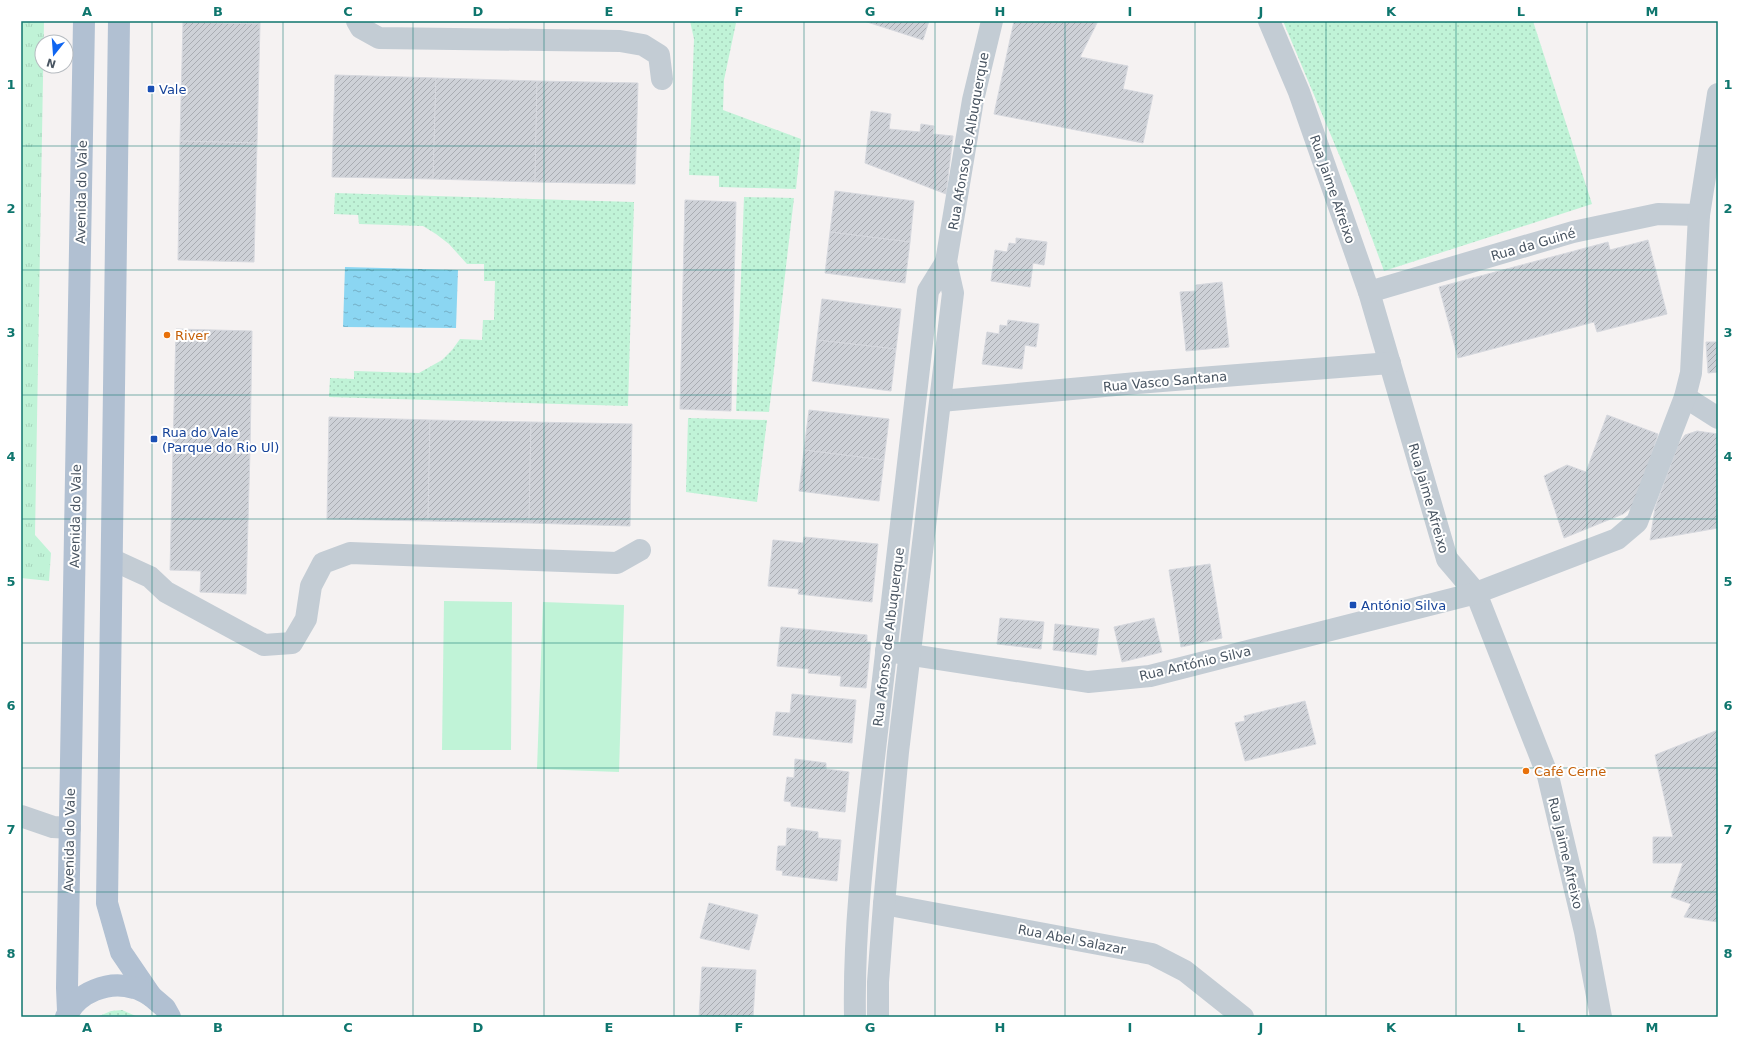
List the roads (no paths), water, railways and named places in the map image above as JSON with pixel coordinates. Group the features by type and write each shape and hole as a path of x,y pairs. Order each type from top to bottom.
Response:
{"main road":[{"name":"Avenida do Vale","path":"67,1014 84,21"},
{"name":"Avenida do Vale","path":"119,21 113,560 107,903 121,952 151,996 165,1008 170,1017"},
{"name":"Avenida do Vale","path":"67,1014 81,997 98,988 116,985 134,988 151,996"}],"street":[{"path":"357,21 360,28 379,38 620,41 643,45 659,55 662,79"},
{"name":"Rua Afonso de Albuquerque","path":"855,1017 854,980 860,898 886,651 928,292 946,262 973,100 992,21"},
{"name":"Rua Jaime Afreixo","path":"1269,21 1299,92 1369,292 1446,559 1476,593 1548,776 1585,932 1601,1017"},
{"name":"Rua António Silva","path":"886,651 910,656 1088,682 1142,676 1476,593 1617,539 1637,522 1685,398 1691,373 1699,215 1718,94"},
{"name":"Rua da Guiné","path":"1369,292 1573,232 1658,214 1699,215"},
{"name":"Rua Afonso de Albuquerque","path":"878,1017 878,982 898,752 954,293 946,262"},
{"name":"Rua Vasco Santana","path":"941,401 1136,383 1390,363"},
{"path":"1685,398 1718,418"},
{"path":"113,560 150,577 166,592 264,645 292,643 306,619 311,586 323,563 350,554 617,562 640,550"},
{"path":"21,816 53,827 70,828"},
{"name":"Rua Abel Salazar","path":"884,904 1152,954 1185,971 1242,1017"}],"water":[{"path":"345,267 458,270 456,328 343,327"}],"place":[{"name":"Vale","path":"151,89"},
{"name":"River","path":"167,335"},
{"name":"Rua do Vale (Parque do Rio Ul)","path":"154,439"},
{"name":"António Silva","path":"1353,605"},
{"name":"Café Cerne","path":"1526,771"}]}
